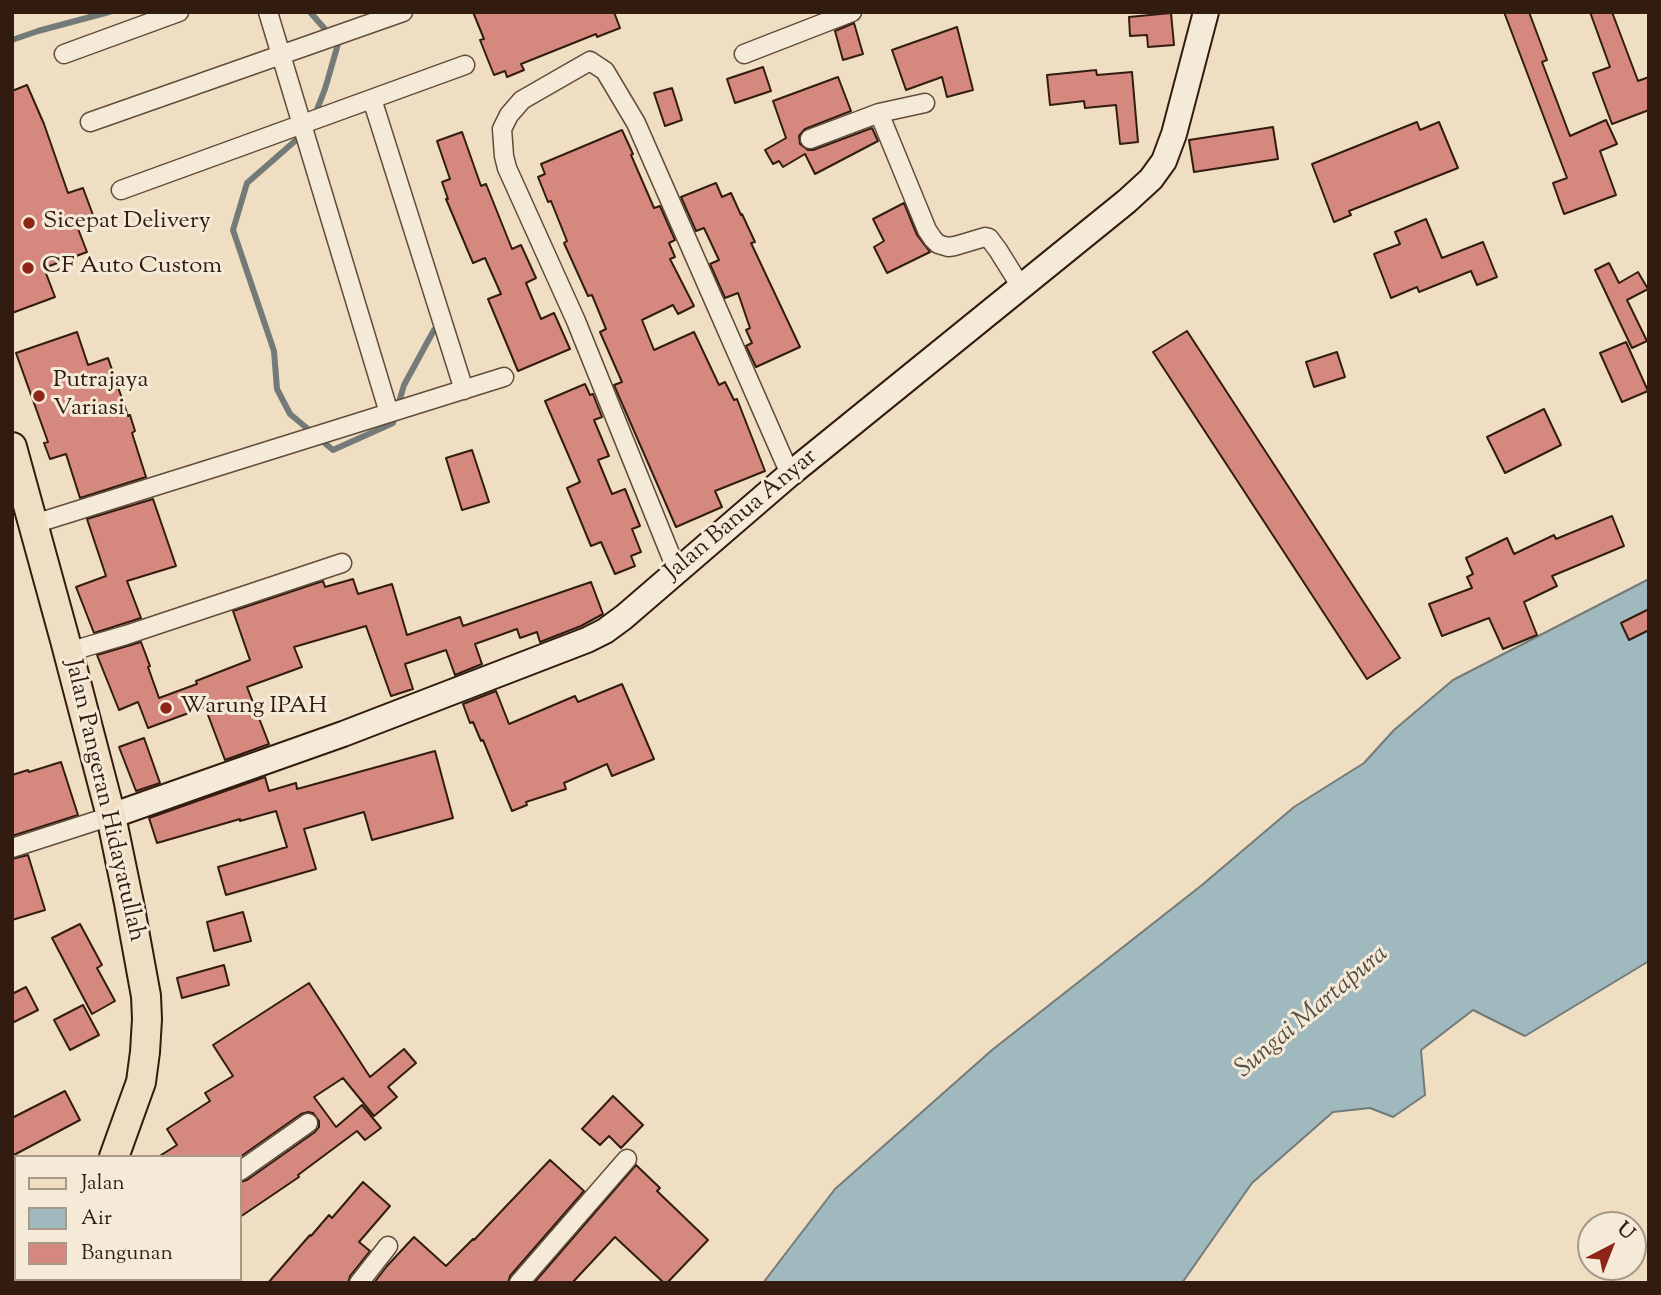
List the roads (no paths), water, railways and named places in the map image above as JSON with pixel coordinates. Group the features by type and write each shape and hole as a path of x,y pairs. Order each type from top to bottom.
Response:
{"main road":[{"name":"Jalan Pangeran Hidayatullah","path":"12,447 111,816 146,996 148,1019 141,1082 120,1152"}],"street":[{"path":"64,54 179,12"},
{"path":"268,12 389,413"},
{"path":"90,122 404,12"},
{"path":"744,54 852,12"},
{"name":"Jalan Banua Anyar","path":"111,816 343,734 605,631 790,474 1151,179 1164,161 1174,134 1206,12"},
{"path":"677,570 576,321 507,168 502,129 509,114 522,100 590,61 605,71 636,123 790,474"},
{"path":"121,190 465,65"},
{"path":"372,99 464,390"},
{"path":"810,139 879,113 925,103"},
{"path":"879,113 933,239 948,247 989,238 1021,287"},
{"path":"33,524 503,377"},
{"path":"68,652 342,563"},
{"path":"12,848 111,816"},
{"path":"242,1170 308,1123"},
{"path":"519,1283 627,1159"},
{"path":"359,1283 388,1246"}],"water":[{"name":"Sungai Martapura","path":"1649,579 1649,961 1525,1036 1473,1010 1421,1050 1425,1095 1393,1117 1370,1108 1333,1112 1252,1183 1182,1283 763,1283 835,1189 992,1050 1202,885 1294,807 1364,763 1394,730 1453,680"}],"waterway":[{"path":"12,40 109,12"},
{"path":"310,12 338,44 314,117"},
{"path":"303,134 247,183 233,230 274,351 277,389 290,414 333,450 393,423 404,385 434,330"}],"place":[{"name":"Sicepat Delivery","path":"29,223"},
{"name":"CF Auto Custom","path":"28,268"},
{"name":"Putrajaya Variasi","path":"39,396"},
{"name":"Warung IPAH","path":"166,708"}]}
